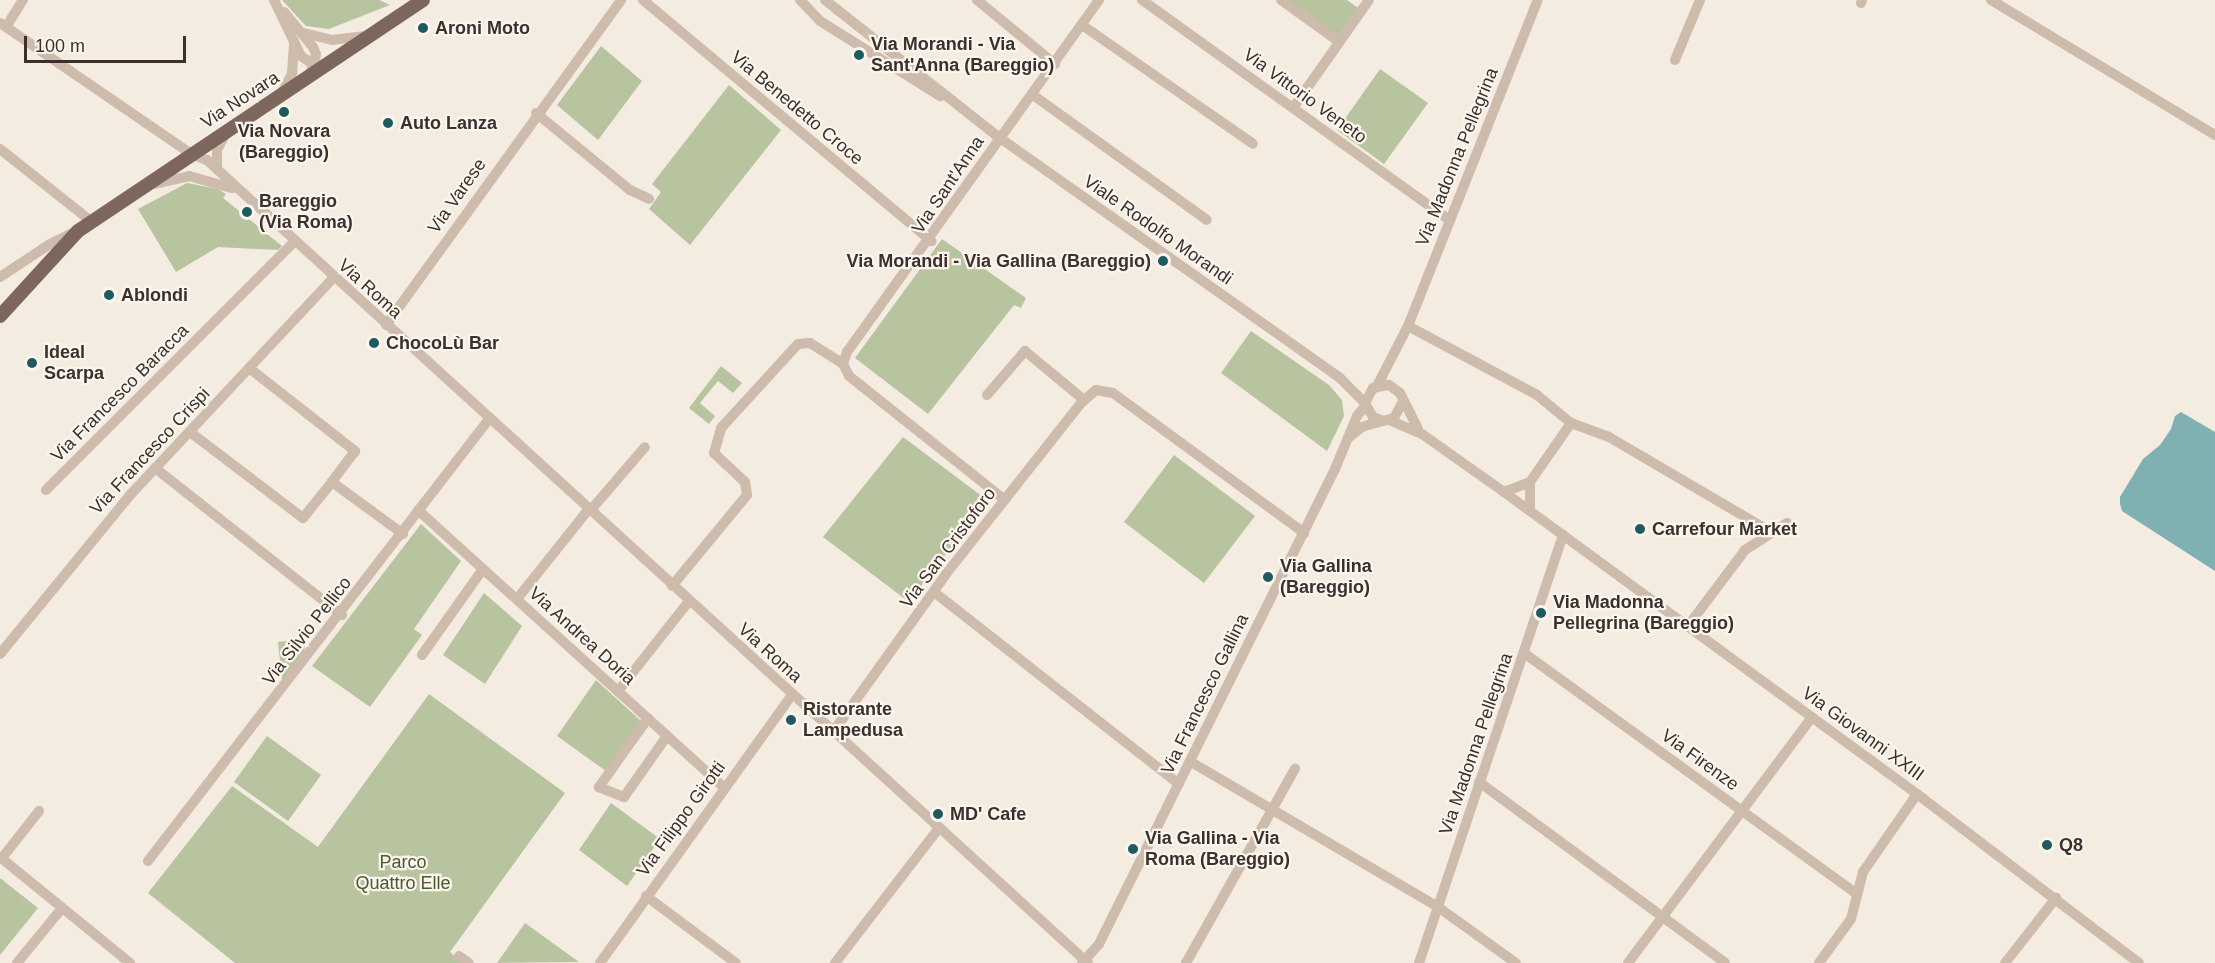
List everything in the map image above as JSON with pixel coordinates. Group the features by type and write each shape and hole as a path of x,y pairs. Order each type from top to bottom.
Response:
{"main road":[{"name":"Via Novara","path":"0,316 78,231 280,96 316,69 423,0"}],"street":[{"path":"23,0 3,25 191,154 193,166 216,182"},
{"name":"Via Varese","path":"386,325 536,113 621,0"},
{"name":"Via Benedetto Croce","path":"643,0 931,241"},
{"name":"Viale Rodolfo Morandi","path":"800,0 820,21 960,106"},
{"name":"Viale Rodolfo Morandi","path":"825,0 1000,138 1340,378 1365,404"},
{"path":"977,0 1055,64"},
{"name":"Via Sant'Anna","path":"843,364 848,352 931,241 1000,138 1099,0"},
{"name":"Via Vittorio Veneto","path":"1142,0 1448,219"},
{"path":"1281,0 1338,41"},
{"path":"1293,108 1369,0"},
{"name":"Via Madonna Pellegrina","path":"1375,387 1394,358 1408,326 1448,219 1538,0"},
{"path":"1675,60 1700,0"},
{"path":"1991,0 2215,135"},
{"path":"275,3 304,33 316,54 316,69"},
{"path":"275,3 301,56 316,69"},
{"path":"1082,25 1252,144"},
{"path":"304,33 332,40 372,34"},
{"path":"280,96 292,73 294,41"},
{"path":"1033,95 1207,220"},
{"path":"536,113 630,190 649,199"},
{"path":"217,169 217,150 229,129"},
{"path":"0,149 92,222"},
{"name":"Via Roma","path":"191,154 202,156 217,169 333,278 1085,962"},
{"path":"138,190 180,175 216,182 236,189"},
{"path":"0,277 50,244 78,231"},
{"name":"Via Francesco Baracca","path":"46,490 294,242"},
{"name":"Via Francesco Crispi","path":"0,654 155,468 333,278"},
{"path":"1408,326 1537,395 1571,423 1609,436 1771,532"},
{"path":"672,586 747,495 745,482 714,453 718,433 792,348 810,343 843,364 849,376 1005,500"},
{"path":"987,395 1025,351 1084,400"},
{"name":"Via Madonna Pellegrina","path":"1394,358 1391,376 1396,389"},
{"path":"190,432 303,518 355,452 249,368"},
{"name":"Viale Rodolfo Morandi","path":"1340,378 1375,387"},
{"path":"1422,434 1402,403 1396,389 1375,387 1365,404 1373,417 1422,434 1563,535"},
{"name":"Via San Cristoforo","path":"832,732 934,592 1005,500 1084,400 1096,390 1113,393 1304,533"},
{"path":"1348,439 1366,425 1398,414 1402,403"},
{"name":"Via Francesco Gallina","path":"1085,962 1099,944 1191,762 1365,404"},
{"name":"Via Silvio Pellico","path":"148,861 342,615 403,534 418,510 489,419"},
{"path":"1504,492 1530,482 1571,423"},
{"path":"517,599 589,510 645,447"},
{"path":"155,468 342,615"},
{"path":"332,482 403,534"},
{"path":"1530,482 1530,511"},
{"name":"Via Andrea Doria","path":"418,510 724,787"},
{"path":"1688,626 1739,557 1771,532 1787,523"},
{"name":"Via Madonna Pellegrina","path":"1419,963 1563,535"},
{"name":"Via Giovanni XXIII","path":"1563,535 1917,794 2139,963"},
{"path":"422,655 483,568"},
{"path":"934,592 1179,784"},
{"path":"618,691 689,602"},
{"name":"Via Firenze","path":"1524,653 1857,894"},
{"name":"Via Filippo Girotti","path":"600,963 792,695"},
{"path":"1628,963 1812,717"},
{"path":"648,718 599,787 624,797 667,736"},
{"path":"1191,762 1438,907 1516,963"},
{"path":"1186,963 1295,769"},
{"path":"1479,782 1725,963"},
{"path":"1819,963 1851,919 1863,872 1917,794"},
{"path":"39,811 1,858 130,963"},
{"path":"835,963 939,828"},
{"path":"646,896 736,963"},
{"path":"2005,963 2056,898"},
{"path":"17,963 62,908"},
{"path":"459,956 469,963"}],"green space":[{"path":"282,0 379,0 390,5 329,29 306,26"},
{"path":"1286,0 1347,0 1358,8 1337,37"},
{"path":"601,46 642,81 598,140 557,105"},
{"path":"1380,69 1428,103 1384,164 1337,130"},
{"path":"729,85 781,130 690,245 649,209 661,192 652,184"},
{"path":"187,183 218,189 226,194 223,198 282,246 278,250 218,247 176,272 138,209"},
{"path":"942,239 1026,298 1021,308 1014,305 928,414 855,358"},
{"path":"1251,331 1329,385 1342,400 1344,416 1327,451 1221,373"},
{"path":"721,366 742,383 733,393 718,381 700,403 715,416 709,424 689,408"},
{"path":"903,437 987,500 909,602 823,537"},
{"path":"1174,455 1255,516 1204,583 1124,522"},
{"path":"421,524 461,561 414,629 422,635 370,707 312,666"},
{"path":"484,593 522,626 485,684 443,655"},
{"path":"304,639 305,652 282,680 278,642"},
{"path":"596,680 641,721 606,771 557,736"},
{"name":"Parco Quattro Elle","path":"429,694 565,793 450,952 463,963 235,963 148,893 232,786 318,847"},
{"path":"267,736 321,775 288,821 234,782"},
{"path":"611,803 660,839 627,886 579,850"},
{"path":"0,878 38,908 0,955"},
{"path":"525,923 579,962 497,963"}],"water":[{"path":"2181,412 2215,432 2215,571 2122,511 2120,504 2120,497 2143,459 2160,445 2171,429 2175,416"}],"place":[{"name":"Aroni Moto","path":"423,28"},
{"name":"Via Morandi - Via Sant'Anna (Bareggio)","path":"859,55"},
{"name":"Via Novara (Bareggio)","path":"284,112"},
{"name":"Auto Lanza","path":"388,123"},
{"name":"Bareggio (Via Roma)","path":"247,212"},
{"name":"Via Morandi - Via Gallina (Bareggio)","path":"1163,261"},
{"name":"Ablondi","path":"109,295"},
{"name":"ChocoLù Bar","path":"374,343"},
{"name":"Ideal Scarpa","path":"32,363"},
{"name":"Carrefour Market","path":"1640,529"},
{"name":"Via Gallina (Bareggio)","path":"1268,577"},
{"name":"Via Madonna Pellegrina (Bareggio)","path":"1541,613"},
{"name":"Ristorante Lampedusa","path":"791,720"},
{"name":"MD' Cafe","path":"938,814"},
{"name":"Q8","path":"2047,845"},
{"name":"Via Gallina - Via Roma (Bareggio)","path":"1133,849"}]}
